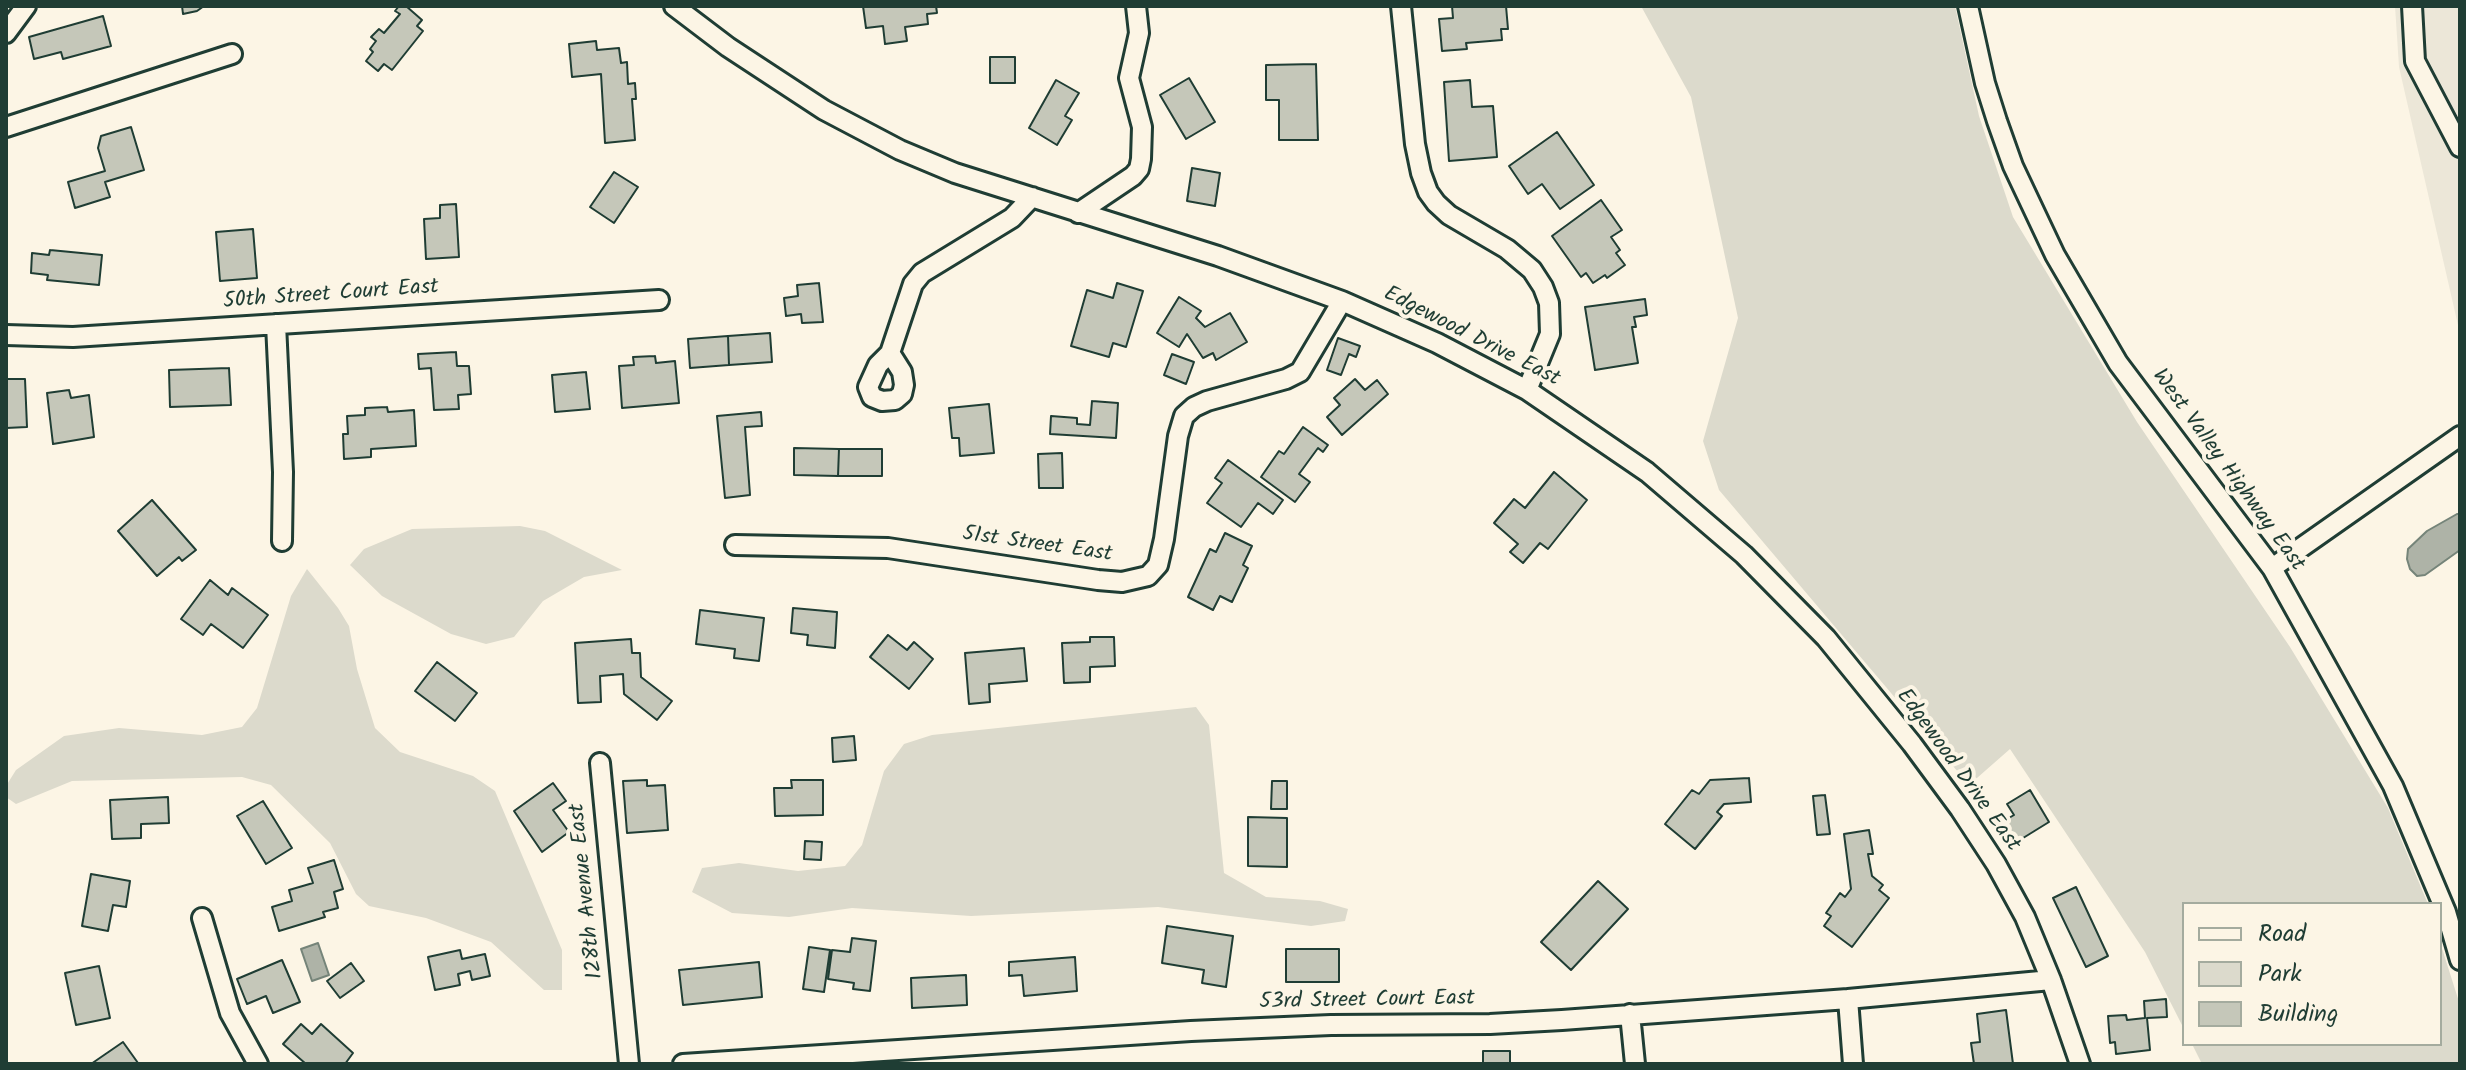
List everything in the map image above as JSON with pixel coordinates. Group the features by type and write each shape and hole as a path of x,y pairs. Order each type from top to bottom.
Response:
{"street":[{"path":"6,33 26,6"},
{"name":"Edgewood Drive East","path":"674,6 728,47 824,110 872,137 955,173 1218,256 1342,301 1437,343 1527,390 1647,472 1744,555 1826,638 1960,809 1996,864 2025,917 2080,1064"},
{"path":"1078,213 1139,169 1142,127 1129,78 1139,33 1136,6"},
{"path":"1401,6 1415,144 1428,192 1449,215 1507,249 1532,270 1549,303 1550,334 1527,390"},
{"name":"West Valley Highway East","path":"1968,6 1997,121 2013,166 2055,255 2118,363 2272,568 2393,786 2442,902"},
{"path":"2412,6 2415,61 2460,147"},
{"path":"6,127 232,54"},
{"path":"890,353 907,296 922,273 1012,218 1032,197"},
{"name":"50th Street Court East","path":"6,335 73,337 659,300"},
{"name":"51st Street East","path":"735,545 888,548 1098,580 1122,582 1148,576 1158,565 1164,539 1178,436 1184,416 1207,401 1286,379 1300,372 1342,301"},
{"path":"276,324 283,472 282,541"},
{"path":"2272,568 2460,436"},
{"name":"128th Avenue East","path":"600,763 629,1064"},
{"name":"West Valley Highway East","path":"2442,902 2460,960"},
{"path":"202,918 230,1013 258,1064"},
{"name":"53rd Street Court East","path":"683,1064 1191,1031 1331,1025 1490,1024 1848,999 2051,980"},
{"path":"1848,999 1853,1064"},
{"path":"1630,1014 1635,1064"}],"shaded area":[{"path":"2395,6 2460,6 2460,334 2399,67"},
{"path":"2460,514 2460,550 2425,575 2417,576 2410,569 2408,549 2427,531"},
{"path":"318,943 329,975 312,981 301,949"}],"green space":[{"path":"1641,6 1955,6 1979,116 2013,217 2137,422 2290,647 2388,808 2427,902 2182,902 2182,1025 2145,952 2010,749 1969,785 1719,490 1703,441 1738,318 1691,97"},
{"path":"520,526 545,531 622,570 584,577 543,601 514,637 486,644 451,634 382,596 350,565 364,549 412,529"},
{"path":"307,569 349,626 357,669 375,728 400,752 473,776 495,791 562,950 562,990 544,990 491,942 426,918 369,906 356,894 330,843 271,785 242,777 72,781 16,804 6,797 6,786 16,770 64,736 119,728 202,735 242,727 257,708 291,596"},
{"path":"1196,707 1209,725 1224,873 1266,897 1320,901 1348,909 1345,921 1311,926 1158,907 971,916 852,908 789,917 732,913 692,892 702,868 739,863 798,871 845,866 862,845 884,771 904,744 932,735"},
{"path":"2442,948 2460,1005 2460,1064 2202,1064 2193,1046 2442,1046"}],"building":[{"path":"182,6 204,6 183,14"},
{"path":"399,6 406,6 422,20 417,26 423,31 392,70 384,64 378,71 366,61 376,41 371,37 379,29 384,33 400,14 395,11"},
{"path":"863,6 936,6 937,13 927,14 928,24 905,27 907,41 885,44 883,26 866,28"},
{"path":"1452,6 1506,6 1508,29 1501,29 1502,40 1466,43 1467,49 1442,51 1439,19 1453,18"},
{"path":"103,16 111,46 63,59 61,52 34,59 29,37"},
{"path":"596,41 597,50 619,48 621,63 627,62 628,84 635,83 636,99 632,99 635,140 605,143 601,74 572,77 569,44"},
{"path":"990,57 1015,57 1015,83 990,83"},
{"path":"1316,64 1318,140 1279,140 1279,100 1266,100 1266,65"},
{"path":"1189,78 1215,122 1186,139 1160,95"},
{"path":"1056,80 1079,93 1065,116 1072,120 1057,145 1029,128"},
{"path":"1470,80 1472,107 1493,106 1497,157 1449,161 1444,82"},
{"path":"131,127 144,170 105,182 110,197 75,208 68,182 105,171 98,148 101,136"},
{"path":"1557,132 1594,185 1560,209 1542,184 1528,194 1509,166"},
{"path":"1192,168 1220,173 1215,206 1187,201"},
{"path":"614,172 638,187 614,223 590,207"},
{"path":"1601,200 1622,230 1611,237 1620,250 1616,253 1625,265 1607,278 1605,275 1593,283 1586,273 1581,277 1552,236"},
{"path":"456,204 459,257 426,259 424,219 440,218 440,205"},
{"path":"253,229 257,278 220,281 216,232"},
{"path":"50,250 102,255 99,285 47,280 48,275 31,273 32,253 49,255"},
{"path":"819,283 823,322 802,323 801,314 786,316 784,298 798,296 797,285"},
{"path":"1117,283 1143,291 1126,347 1113,343 1109,357 1071,346 1087,290 1113,298"},
{"path":"1179,297 1201,311 1196,318 1205,327 1230,313 1247,342 1216,360 1213,353 1203,358 1187,334 1179,347 1157,333"},
{"path":"1645,299 1647,315 1634,317 1636,327 1632,327 1638,363 1595,370 1585,307"},
{"path":"770,333 772,362 729,365 728,336"},
{"path":"728,336 729,365 690,368 688,339"},
{"path":"1338,338 1360,346 1356,357 1349,354 1341,375 1327,370"},
{"path":"456,352 457,366 469,366 471,394 458,395 459,409 434,410 431,368 419,369 418,354"},
{"path":"1172,354 1194,362 1186,384 1164,375"},
{"path":"655,356 656,363 675,361 679,403 622,408 619,366 634,365 633,357"},
{"path":"229,368 231,405 170,407 169,370"},
{"path":"586,372 590,409 555,412 552,375"},
{"path":"6,379 25,379 27,427 6,428"},
{"path":"1355,379 1365,390 1377,380 1388,394 1342,435 1327,417 1340,405 1334,398"},
{"path":"69,390 71,398 89,395 94,437 53,444 47,393"},
{"path":"1092,401 1118,403 1116,438 1050,434 1051,416 1077,418 1077,424 1090,425"},
{"path":"989,404 994,453 960,456 959,438 952,438 949,408"},
{"path":"387,407 388,412 414,410 416,446 371,449 371,457 344,459 343,434 348,434 347,416 365,415 365,408"},
{"path":"761,412 762,426 745,427 750,495 725,498 717,416"},
{"path":"1303,427 1328,445 1323,452 1318,448 1299,474 1310,482 1295,502 1261,477 1279,451 1284,454"},
{"path":"794,448 839,449 838,476 794,475"},
{"path":"839,449 882,449 882,476 838,476"},
{"path":"1062,453 1063,488 1039,488 1038,454"},
{"path":"1228,460 1283,500 1273,514 1258,503 1241,527 1207,503 1222,483 1215,478"},
{"path":"1554,472 1587,500 1548,549 1540,543 1523,563 1510,552 1518,544 1494,523 1514,499 1525,508"},
{"path":"152,500 196,550 182,561 179,557 157,576 118,531"},
{"path":"1225,533 1252,546 1243,565 1248,568 1232,602 1220,596 1213,610 1188,597 1210,549 1216,552"},
{"path":"210,580 228,595 232,588 268,615 243,648 211,624 203,635 181,619"},
{"path":"793,608 837,612 835,648 807,645 808,635 791,633"},
{"path":"700,610 764,618 759,661 734,658 735,649 696,644"},
{"path":"888,635 907,650 914,642 933,659 909,689 870,657"},
{"path":"1090,637 1114,637 1115,666 1090,667 1090,682 1064,683 1062,643 1090,642"},
{"path":"631,639 632,653 640,653 641,677 672,701 657,720 624,694 623,674 600,676 601,702 578,703 575,643"},
{"path":"1024,648 1027,681 989,684 990,702 969,704 965,653"},
{"path":"437,662 477,693 455,721 415,691"},
{"path":"854,736 856,760 833,762 832,738"},
{"path":"1749,778 1751,802 1724,804 1717,812 1722,816 1695,849 1665,824 1692,790 1699,794 1710,780"},
{"path":"647,780 647,786 665,785 668,830 627,833 623,781"},
{"path":"791,780 823,780 823,815 775,816 774,788 792,788"},
{"path":"1272,781 1287,781 1287,809 1271,809"},
{"path":"553,783 566,801 553,810 569,832 542,852 514,811"},
{"path":"2030,790 2049,822 2015,843 2002,822 2014,815 2007,804"},
{"path":"1825,795 1830,834 1817,835 1813,796"},
{"path":"168,797 169,823 141,824 141,838 112,839 110,800"},
{"path":"263,801 292,848 266,864 237,816"},
{"path":"1248,817 1287,818 1287,867 1248,866"},
{"path":"1869,830 1873,854 1868,854 1872,876 1883,885 1879,890 1889,898 1852,947 1824,926 1831,916 1826,913 1840,893 1845,897 1851,889 1844,834"},
{"path":"805,841 822,842 821,860 804,859"},
{"path":"334,860 343,889 334,892 338,908 323,912 325,917 279,931 272,907 292,901 289,890 313,883 308,868"},
{"path":"91,874 130,881 126,907 113,905 108,931 82,926"},
{"path":"1598,881 1628,909 1571,970 1541,942"},
{"path":"2076,887 2108,956 2086,967 2053,898"},
{"path":"1167,926 1233,936 1226,987 1202,983 1204,970 1162,963"},
{"path":"852,938 876,941 870,991 853,989 854,983 828,979 832,950 850,952"},
{"path":"809,947 830,950 824,992 803,989"},
{"path":"1286,949 1339,949 1339,982 1286,982"},
{"path":"460,950 462,959 485,954 490,976 472,980 470,971 458,974 460,985 435,990 428,957"},
{"path":"1075,957 1077,991 1024,996 1022,975 1009,976 1009,962"},
{"path":"282,960 300,1002 273,1013 266,996 247,1004 237,979"},
{"path":"759,962 762,997 683,1005 679,970"},
{"path":"351,963 364,981 340,998 327,981"},
{"path":"99,966 110,1018 76,1025 65,973"},
{"path":"966,975 967,1005 912,1008 911,978"},
{"path":"2166,999 2167,1017 2147,1018 2150,1050 2116,1054 2115,1042 2110,1043 2108,1016 2126,1015 2127,1020 2145,1018 2144,1001"},
{"path":"2006,1010 2013,1064 1974,1064 1971,1043 1980,1042 1977,1014"},
{"path":"301,1024 312,1034 321,1024 353,1053 345,1064 306,1064 283,1044"},
{"path":"123,1042 138,1063 91,1064"},
{"path":"1483,1051 1510,1051 1510,1064 1483,1064"}]}
